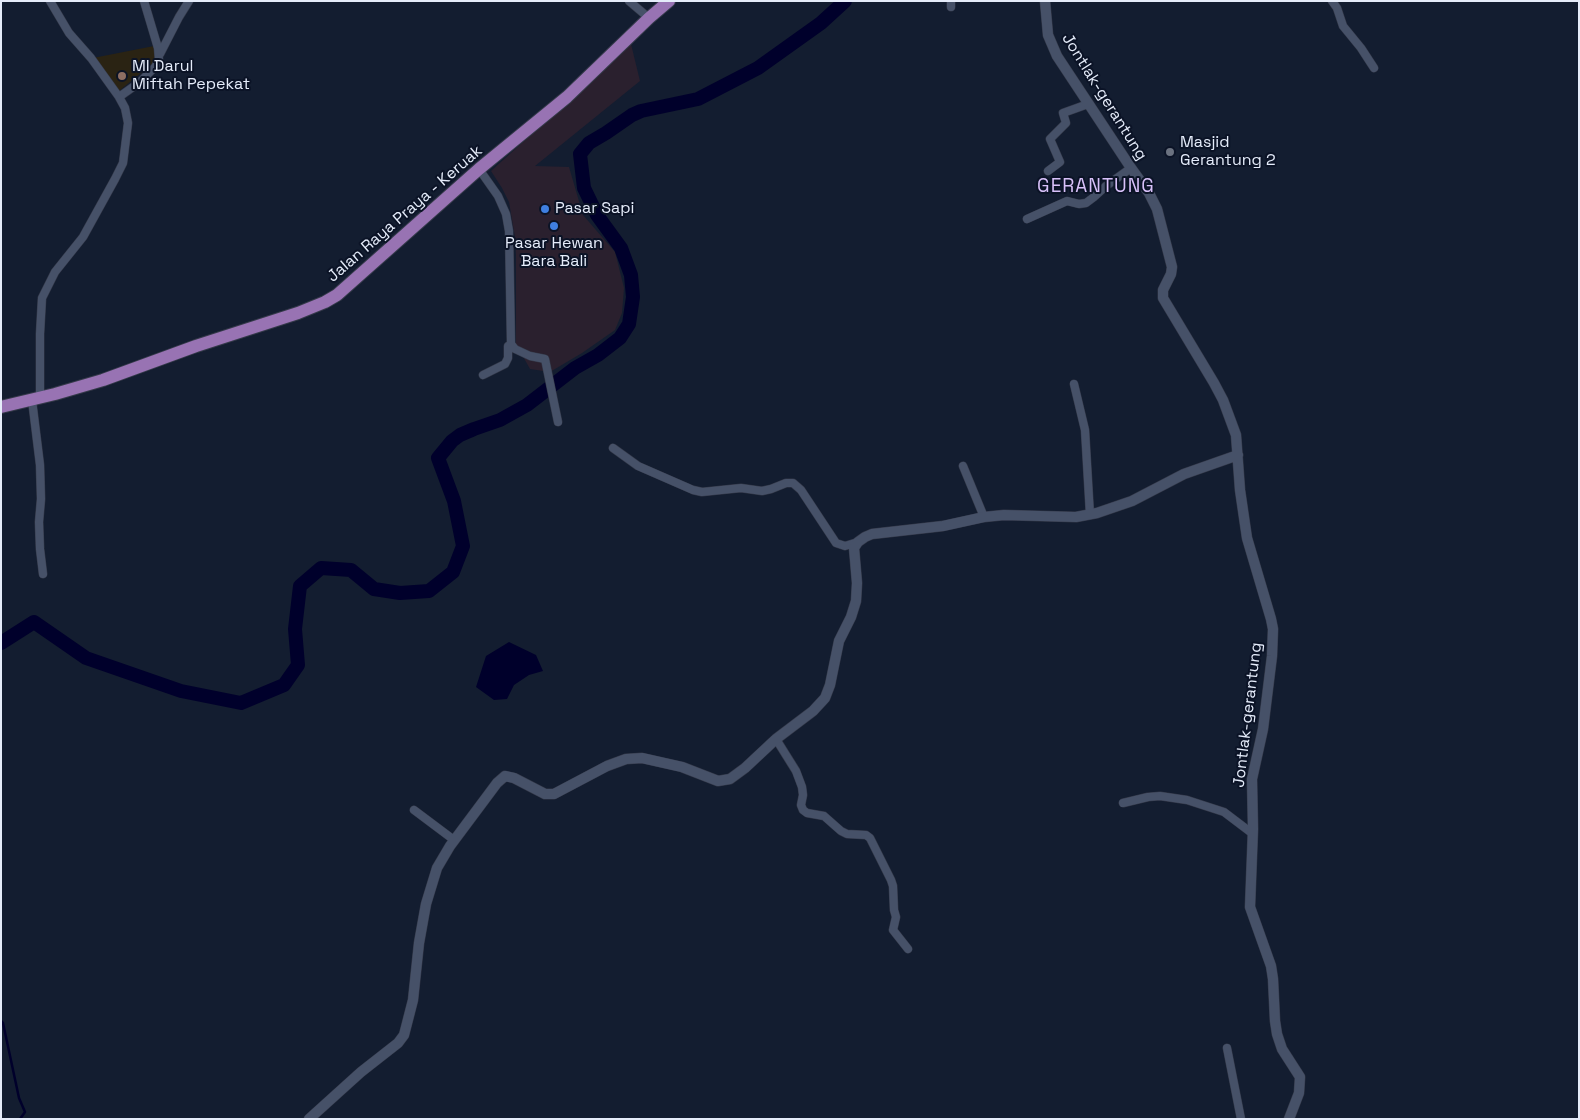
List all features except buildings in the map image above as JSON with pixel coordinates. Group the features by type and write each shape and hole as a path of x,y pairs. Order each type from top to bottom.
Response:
{"main road":[{"name":"Jalan Raya Praya - Keruak","path":"1,407 103,380 325,302 348,286 479,170 567,97 649,18 670,1"}],"street":[{"path":"43,574 40,549 39,522 41,499 36,399 42,298 54,272 83,237 123,163 128,124 125,108 119,97 91,58 69,33 50,1"},
{"path":"144,1 160,54"},
{"path":"119,97 140,82 155,67 179,17 190,1"},
{"path":"629,1 649,18"},
{"name":"Jontlak-gerantung","path":"1045,1 1050,41 1057,56 1152,198 1160,217 1172,267 1171,274 1163,290 1162,298 1188,337 1223,400 1236,435 1240,490 1247,538 1273,630 1264,729 1252,779 1253,834 1250,907 1271,966 1277,1034 1282,1048 1300,1077 1300,1093 1289,1119"},
{"path":"1332,1 1337,8 1343,26 1374,68"},
{"path":"1048,171 1060,162 1050,139 1066,124 1063,114 1088,104"},
{"path":"1027,219 1067,201 1080,204 1086,203 1131,168"},
{"path":"479,170 502,204 509,230 511,344 508,346 508,358 505,364 483,375"},
{"path":"511,344 515,349 545,359 558,422"},
{"path":"1074,384 1085,430 1090,514"},
{"path":"614,448 638,466 693,490 702,492 741,488 762,491 786,483 793,483 801,490 836,543 845,546 858,542 872,534 943,526 984,517 1004,515 1076,517 1090,514 1132,501 1184,474 1238,455"},
{"path":"963,466 984,517"},
{"path":"309,1119 404,1035 413,1000 419,943 426,904 437,868 443,855 498,783 507,775 540,792 549,794 567,788 607,766 626,759 642,758 674,764 712,779 723,781 737,775 776,739 822,702 828,694 839,641 852,617 856,601 854,550 858,542"},
{"path":"776,739 796,771 804,793 801,805 803,810 807,813 824,816 847,834 866,835 870,838 892,880 896,919 893,930 908,949"},
{"path":"1123,803 1154,796 1170,796 1187,800 1224,812 1253,834"},
{"path":"414,810 454,840"},
{"path":"1227,1048 1241,1119"}],"shaded area":[{"name":"Pasar Sapi","path":"631,44 640,81 535,166 569,167 583,215 615,252 624,288 622,313 615,330 582,353 550,372 530,369 516,344 516,256 509,202 491,171"},
{"name":"MI Darul Miftah Pepekat","path":"154,46 157,60 119,91 93,58"}],"water":[{"path":"509,642 536,655 543,671 529,675 514,685 507,699 494,700 476,687 486,656"}],"waterway":[{"path":"1,643 34,622 86,658 181,691 241,703 284,685 298,665 295,629 300,586 321,568 351,570 374,589 400,593 429,591 453,572 463,546 454,501 438,458 452,441 460,435 500,420 527,405 575,368 598,355 620,338 629,324 633,297 631,275 621,248 597,215 584,188 580,154 589,143 632,115 641,111 698,99 758,68 821,23 845,1"},
{"path":"1,1021 19,1098 25,1112 20,1119"}],"place":[{"name":"MI Darul Miftah Pepekat","path":"122,76"},
{"name":"Masjid Gerantung 2","path":"1170,152"},
{"name":"Pasar Sapi","path":"545,209"},
{"name":"Pasar Hewan Bara Bali","path":"554,226"}],"district":[{"name":"GERANTUNG","path":"1096,187"}]}
